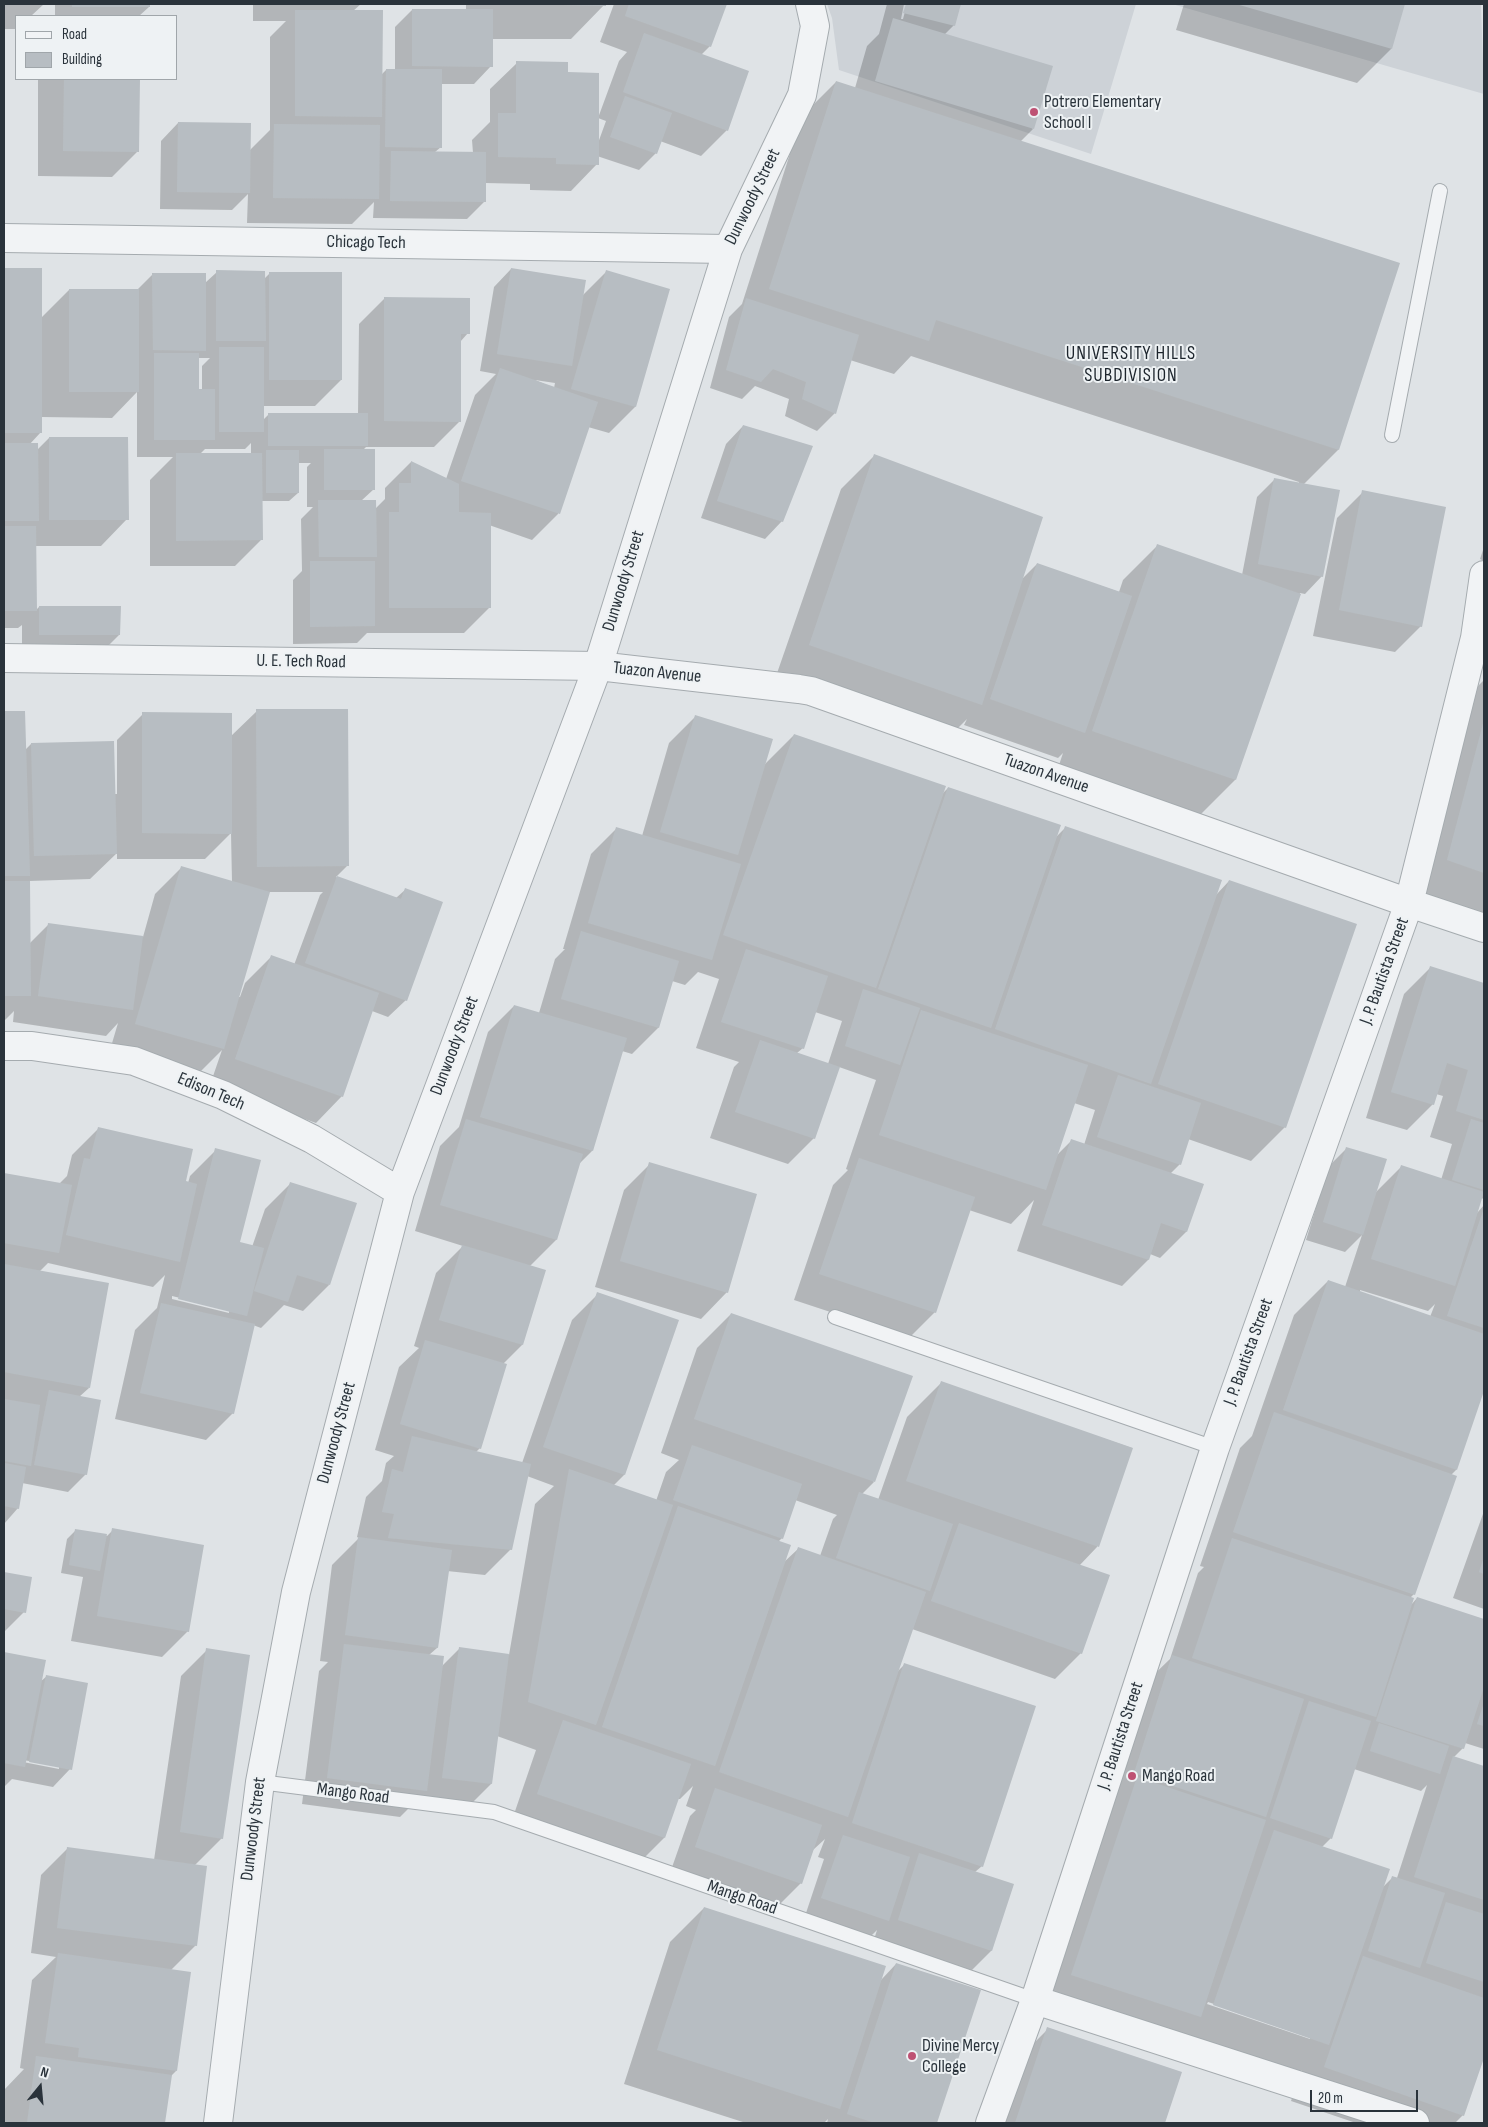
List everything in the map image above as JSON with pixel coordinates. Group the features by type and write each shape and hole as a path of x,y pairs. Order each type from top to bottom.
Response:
{"street":[{"name":"Dunwoody Street","path":"218,2123 260,1782 296,1592 400,1192 598,666 728,249 802,96 815,26 810,4"},
{"name":"Chicago Tech","path":"4,238 728,249"},
{"name":"J. P. Bautista Street","path":"990,2123 1035,2000 1215,1448 1409,903 1475,638 1484,575"},
{"name":"U. E. Tech Road","path":"4,658 598,666"},
{"name":"Tuazon Avenue","path":"598,666 811,692 1484,928"},
{"name":"Edison Tech","path":"4,1046 32,1046 134,1061 222,1095 304,1135 400,1192"},
{"name":"Mango Road","path":"1035,2000 1415,2123"}],"lane":[{"path":"1392,435 1440,190"},
{"path":"835,1317 1215,1448"},
{"name":"Mango Road","path":"260,1782 494,1812 1035,2000"}],"shaded area":[{"name":"Potrero Elementary School I","path":"827,4 1136,4 1091,154 839,70 832,18"},
{"path":"1172,4 1481,4 1484,94"}],"building":[{"path":"72,4 150,4 150,7 72,7"},
{"path":"606,4 606,6 563,5"},
{"path":"629,4 727,4 711,47 625,16"},
{"path":"906,4 961,4 955,26 903,13"},
{"path":"1236,4 1405,4 1392,49"},
{"path":"412,9 493,9 493,67 412,66"},
{"path":"295,10 383,10 382,117 295,116"},
{"path":"893,18 1053,66 1034,129 875,81"},
{"path":"644,33 749,71 728,131 623,92"},
{"path":"516,61 568,62 568,72 599,73 599,165 556,164 556,158 498,157 498,113 516,113"},
{"path":"386,69 442,69 442,148 385,147"},
{"path":"64,80 140,80 139,152 63,151"},
{"path":"836,81 1400,263 1339,450 936,320 929,341 769,289"},
{"path":"625,96 672,113 657,154 610,137"},
{"path":"178,122 251,123 250,193 177,192"},
{"path":"274,124 380,125 379,199 273,198"},
{"path":"391,151 486,152 486,202 390,201"},
{"path":"4,268 42,268 42,433 4,433"},
{"path":"511,268 586,280 572,366 497,354"},
{"path":"216,270 265,271 266,341 216,341"},
{"path":"606,270 670,289 636,407 571,389"},
{"path":"269,272 342,272 342,380 269,380"},
{"path":"152,273 206,273 206,351 153,350"},
{"path":"69,289 139,289 139,392 69,392"},
{"path":"384,297 470,298 470,334 461,334 461,422 384,421"},
{"path":"746,298 859,335 836,414 802,399 806,382 773,369 761,382 726,370"},
{"path":"219,347 264,347 264,432 219,432"},
{"path":"154,353 199,353 199,389 215,389 215,440 154,440"},
{"path":"500,368 598,402 560,514 461,481"},
{"path":"268,413 368,413 368,446 268,446"},
{"path":"743,425 813,446 783,522 717,501"},
{"path":"49,437 128,437 129,520 49,520"},
{"path":"4,443 38,443 39,521 4,521"},
{"path":"324,449 375,449 375,490 324,490"},
{"path":"266,450 299,450 299,493 266,493"},
{"path":"176,453 262,453 263,540 176,541"},
{"path":"874,454 1043,517 982,705 809,645"},
{"path":"411,461 459,484 459,512 491,513 491,608 389,608 389,512 399,512 399,483 411,483"},
{"path":"1274,478 1340,490 1323,577 1258,564"},
{"path":"1362,490 1446,507 1422,627 1339,610"},
{"path":"318,500 376,500 377,557 319,557"},
{"path":"4,526 36,526 37,611 4,611"},
{"path":"1157,544 1301,594 1236,780 1092,731"},
{"path":"310,561 375,561 375,626 310,627"},
{"path":"1037,563 1132,596 1085,733 990,699"},
{"path":"39,606 121,606 120,635 39,635"},
{"path":"256,709 348,709 349,866 257,867"},
{"path":"4,711 25,711 30,876 4,876"},
{"path":"142,712 232,713 232,834 142,833"},
{"path":"695,715 773,739 738,855 660,832"},
{"path":"1484,720 1484,873 1447,860"},
{"path":"794,734 946,786 876,988 723,935"},
{"path":"114,741 117,854 34,856 31,743"},
{"path":"948,787 1061,825 991,1028 878,989"},
{"path":"1065,826 1222,880 1151,1084 995,1029"},
{"path":"616,827 741,864 712,960 588,923"},
{"path":"181,866 270,892 224,1049 135,1024"},
{"path":"337,876 401,899 405,888 443,902 407,1001 305,963"},
{"path":"1229,880 1357,924 1286,1128 1158,1084"},
{"path":"4,881 30,881 31,996 4,996"},
{"path":"48,923 143,936 133,1010 38,996"},
{"path":"581,931 679,961 659,1028 561,999"},
{"path":"746,949 828,976 804,1049 721,1022"},
{"path":"271,955 379,993 343,1097 235,1059"},
{"path":"1430,966 1484,983 1484,1120 1456,1111 1468,1070 1447,1063 1434,1105 1391,1092"},
{"path":"863,989 920,1008 900,1065 845,1046"},
{"path":"514,1005 627,1038 593,1151 480,1117"},
{"path":"921,1010 1088,1065 1046,1190 879,1135"},
{"path":"760,1040 840,1067 815,1139 735,1112"},
{"path":"1118,1075 1201,1103 1181,1165 1097,1137"},
{"path":"466,1119 583,1154 557,1240 440,1205"},
{"path":"1471,1119 1484,1123 1484,1190 1452,1180"},
{"path":"98,1127 193,1149 186,1181 197,1184 180,1262 66,1235 84,1158 90,1159"},
{"path":"1071,1139 1204,1184 1187,1232 1161,1223 1149,1260 1042,1225"},
{"path":"1346,1147 1387,1159 1363,1235 1323,1222"},
{"path":"215,1148 261,1160 240,1242 264,1248 247,1316 178,1299"},
{"path":"859,1158 975,1197 936,1313 819,1274"},
{"path":"649,1162 757,1194 728,1293 620,1261"},
{"path":"1401,1165 1484,1192 1455,1286 1371,1259"},
{"path":"4,1173 72,1185 59,1253 4,1243"},
{"path":"290,1182 357,1203 330,1285 297,1275 288,1302 254,1291"},
{"path":"1484,1208 1484,1328 1447,1316"},
{"path":"462,1245 546,1270 523,1345 439,1320"},
{"path":"4,1264 109,1283 90,1388 4,1372"},
{"path":"1328,1280 1484,1334 1484,1391 1457,1470 1283,1410"},
{"path":"597,1292 679,1320 625,1475 543,1447"},
{"path":"161,1303 255,1324 234,1414 140,1393"},
{"path":"731,1313 913,1376 875,1482 694,1419"},
{"path":"425,1340 507,1364 481,1449 400,1424"},
{"path":"941,1381 1133,1448 1099,1547 906,1481"},
{"path":"49,1390 101,1400 87,1475 34,1465"},
{"path":"4,1399 40,1405 31,1466 4,1461"},
{"path":"1274,1412 1457,1476 1415,1595 1233,1532"},
{"path":"412,1436 531,1464 512,1550 388,1538 394,1514 382,1512 392,1469 403,1472"},
{"path":"692,1445 802,1484 783,1539 673,1500"},
{"path":"4,1463 26,1467 19,1509 4,1506"},
{"path":"569,1469 673,1505 596,1725 528,1702"},
{"path":"859,1492 953,1524 930,1591 836,1558"},
{"path":"678,1506 791,1545 715,1766 602,1727"},
{"path":"959,1523 1110,1575 1082,1654 931,1601"},
{"path":"112,1528 204,1545 189,1632 97,1616"},
{"path":"75,1529 107,1534 100,1571 69,1565"},
{"path":"358,1537 452,1550 438,1648 345,1635"},
{"path":"1232,1538 1414,1598 1376,1717 1192,1658"},
{"path":"798,1547 926,1592 848,1817 719,1772"},
{"path":"1484,1557 1484,1574 1479,1572"},
{"path":"4,1572 32,1577 26,1613 4,1609"},
{"path":"1417,1597 1484,1619 1484,1687 1464,1749 1376,1721"},
{"path":"344,1644 444,1656 427,1791 327,1778"},
{"path":"459,1647 509,1654 492,1784 442,1778"},
{"path":"206,1648 250,1655 223,1839 180,1832"},
{"path":"4,1652 46,1660 25,1767 4,1763"},
{"path":"1172,1655 1304,1699 1266,1817 1134,1773"},
{"path":"904,1663 1036,1706 983,1867 852,1823"},
{"path":"46,1675 88,1683 72,1770 29,1762"},
{"path":"1309,1701 1371,1721 1332,1839 1270,1818"},
{"path":"1484,1703 1484,1726 1477,1724"},
{"path":"563,1720 691,1764 665,1838 537,1794"},
{"path":"1379,1723 1449,1746 1440,1774 1370,1751"},
{"path":"1453,1756 1484,1766 1484,1900 1414,1877"},
{"path":"1137,1777 1266,1820 1201,2017 1071,1975"},
{"path":"715,1788 822,1825 802,1884 695,1847"},
{"path":"1274,1830 1390,1869 1329,2045 1213,2005"},
{"path":"843,1835 910,1857 889,1921 821,1898"},
{"path":"67,1847 207,1866 197,1946 57,1928"},
{"path":"919,1853 1014,1884 992,1951 898,1920"},
{"path":"1392,1876 1445,1893 1420,1968 1368,1951"},
{"path":"1446,1902 1484,1914 1484,1982 1426,1963"},
{"path":"704,1907 886,1966 840,2109 657,2050"},
{"path":"58,1953 191,1972 177,2071 78,2057 79,2048 45,2043"},
{"path":"1363,1956 1484,1998 1484,2058 1464,2116 1324,2067"},
{"path":"896,1963 981,1990 937,2123 875,2123 847,2114"},
{"path":"1047,2027 1182,2072 1165,2123 1015,2123"},
{"path":"36,2056 172,2075 165,2123 27,2123"}],"place":[{"name":"Potrero Elementary School I","path":"1034,112"},
{"name":"Mango Road","path":"1132,1776"},
{"name":"Divine Mercy College","path":"912,2056"}],"district":[{"name":"UNIVERSITY HILLS SUBDIVISION","path":"1131,365"}]}
